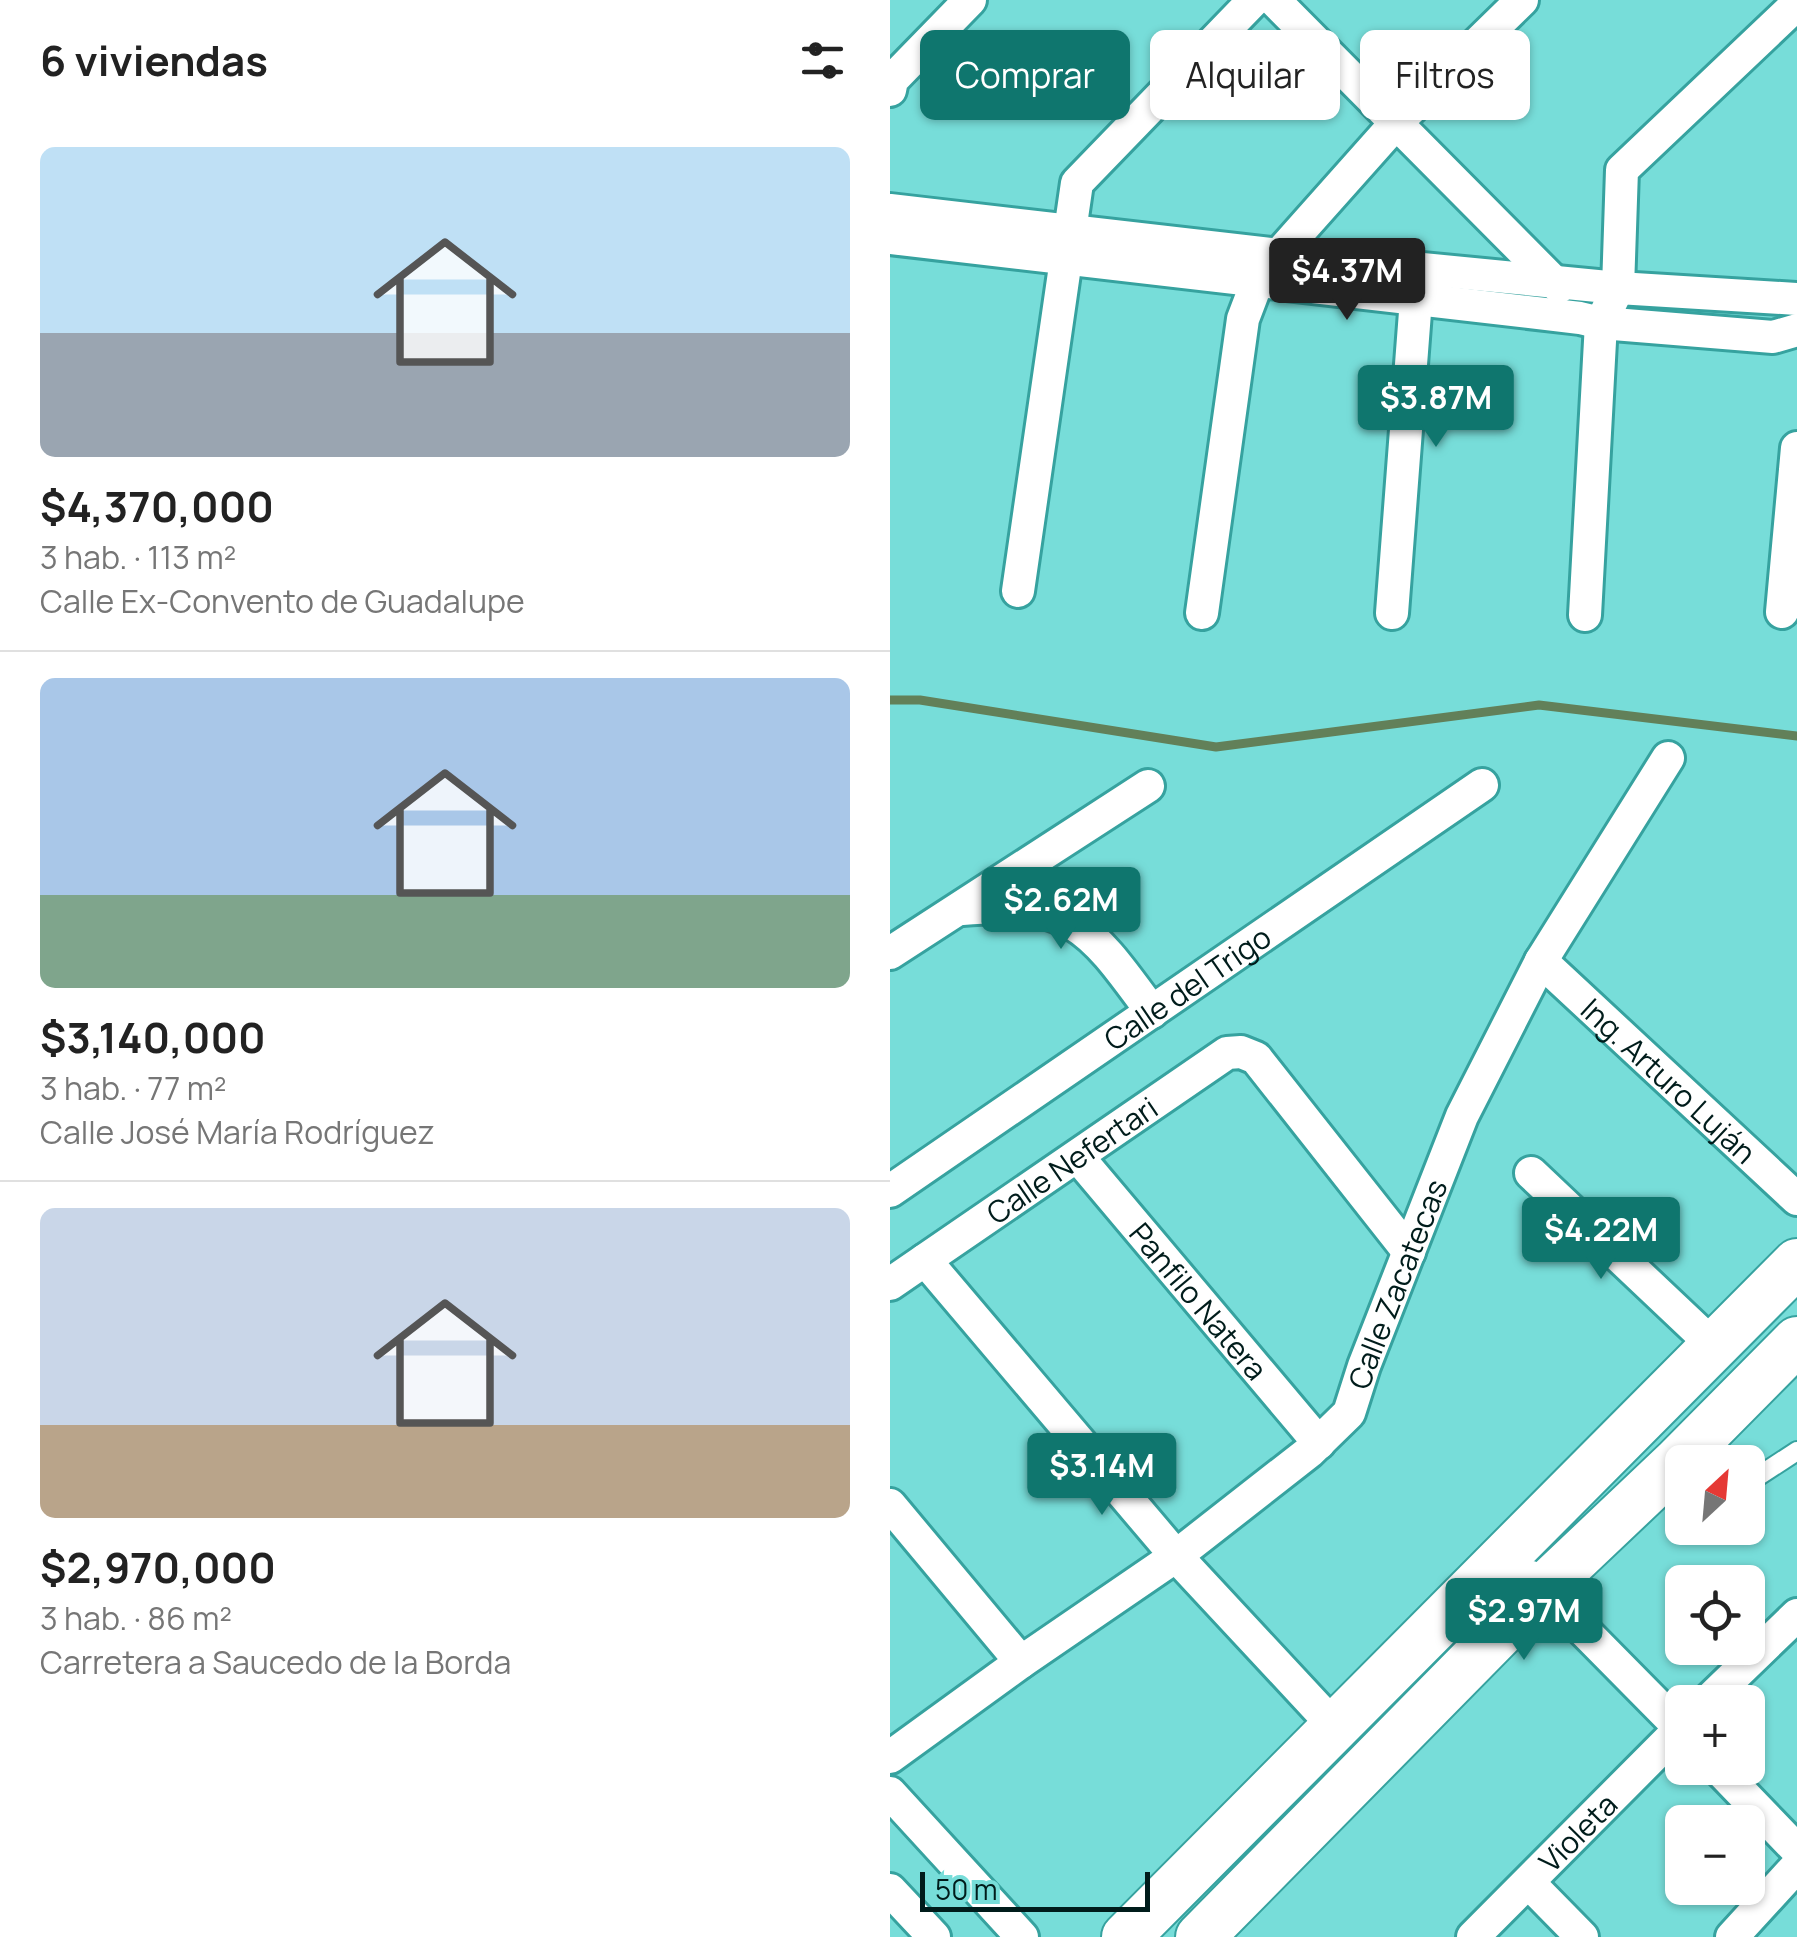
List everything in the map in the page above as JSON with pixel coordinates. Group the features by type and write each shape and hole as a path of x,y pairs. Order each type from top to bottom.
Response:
{"street":[{"path":"890,90 892,80 970,0"},
{"path":"1018,591 1077,183 1254,0"},
{"path":"1274,0 1591,321"},
{"path":"1202,613 1243,319 1256,280 1396,123 1522,0"},
{"path":"1585,615 1591,321 1618,288 1622,170 1797,4"},
{"path":"890,210 1256,280 1591,321 1774,338 1797,330"},
{"path":"890,238 1279,254 1618,288 1797,299"},
{"path":"1392,613 1416,299 1442,270"},
{"path":"1782,612 1797,448"},
{"name":"Calle Zacatecas","path":"890,1757 1176,1556 1318,1443 1349,1413 1462,1116 1541,961 1668,758"},
{"path":"890,953 1148,786"},
{"name":"Calle del Trigo","path":"890,1191 1482,786"},
{"path":"958,909 1003,905 1042,910 1078,925 1104,946 1152,1012"},
{"name":"Ing. Arturo Luján","path":"1541,961 1797,1199"},
{"name":"Calle Nefertari","path":"890,1284 1227,1053 1242,1052 1256,1058 1409,1252"},
{"name":"Panfilo Natera","path":"1078,1157 1318,1443"},
{"path":"1532,1173 1714,1346"},
{"path":"924,1260 1176,1556 1335,1728"},
{"path":"1126,1937 1797,1263"},
{"path":"1696,1445 1797,1340"},
{"path":"1200,1937 1543,1589 1665,1476"},
{"path":"890,1505 1021,1662"},
{"path":"1507,1554 1665,1712"},
{"path":"1725,1685 1797,1615"},
{"name":"Violeta","path":"1473,1937 1665,1746"},
{"path":"1734,1785 1797,1850"},
{"path":"890,1793 1022,1937"},
{"path":"1732,1937 1797,1866"},
{"path":"1529,1883 1582,1937"},
{"path":"890,1890 934,1937"}],"lane":[{"path":"1765,1472 1797,1451"}],"waterway":[{"path":"890,700 920,700 1216,747 1539,705 1797,736"}]}
